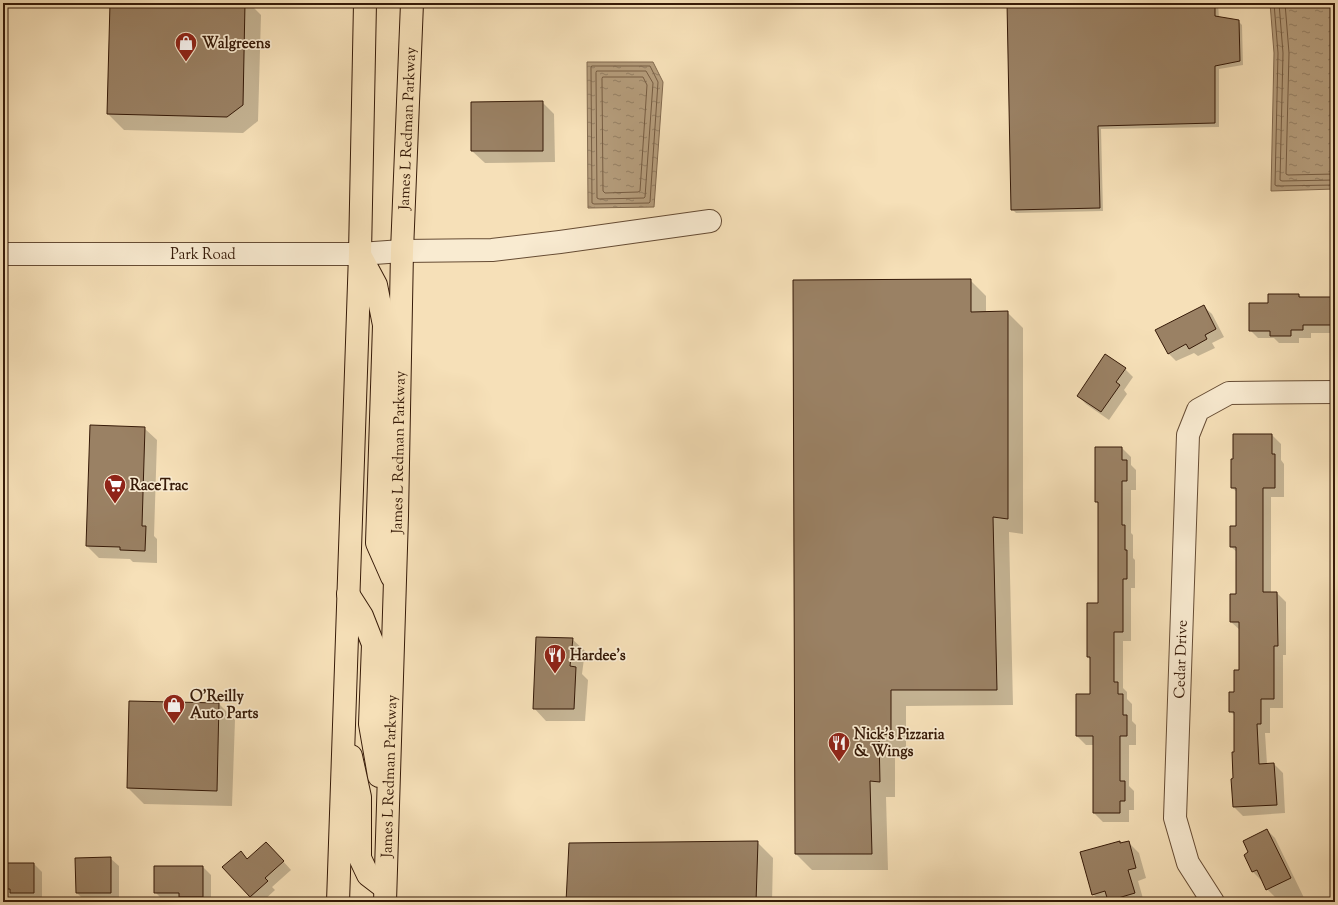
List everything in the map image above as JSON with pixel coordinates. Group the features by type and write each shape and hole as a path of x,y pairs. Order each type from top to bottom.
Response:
{"main road":[{"path":"338,902 360,254 365,3"},
{"name":"James L Redman Parkway","path":"385,895 402,251 412,3"},
{"path":"360,254 376,285 384,325 377,543 394,582"},
{"path":"348,594 362,616 373,644 370,724 387,820"},
{"path":"344,725 360,797 360,858 368,876 385,895"}],"street":[{"name":"Park Road","path":"3,254 360,254 402,251 492,250 710,221"},
{"name":"Cedar Drive","path":"1213,902 1188,862 1175,818 1188,435 1198,410 1229,393 1335,392"}],"water":[{"path":"1270,3 1335,3 1335,189 1271,191 1274,53"},
{"path":"587,62 653,62 663,82 654,207 588,208"}],"building":[{"path":"110,3 245,3 243,105 227,117 107,114"},
{"path":"1007,3 1215,3 1215,16 1239,20 1240,61 1215,66 1215,123 1098,126 1100,208 1011,210"},
{"path":"543,101 543,151 471,151 471,102"},
{"path":"971,279 971,312 1008,311 1008,519 993,517 997,690 891,690 891,734 879,735 880,782 870,781 872,854 795,854 793,280"},
{"path":"1268,294 1299,294 1299,297 1335,297 1335,325 1303,325 1303,330 1291,330 1291,336 1270,336 1270,331 1249,331 1249,303 1268,303"},
{"path":"1204,305 1216,329 1205,335 1207,339 1189,349 1186,344 1168,354 1155,330"},
{"path":"1105,354 1126,368 1116,382 1120,385 1101,412 1077,396"},
{"name":"RaceTrac","path":"90,425 145,427 142,526 146,526 145,551 120,550 120,547 86,546"},
{"path":"1233,434 1272,434 1272,454 1275,454 1275,488 1263,488 1263,592 1277,592 1278,646 1274,646 1274,699 1261,699 1261,724 1257,724 1259,764 1274,763 1277,805 1233,807 1231,779 1233,778 1232,752 1234,752 1234,712 1229,712 1229,692 1234,692 1234,670 1239,670 1239,622 1230,622 1230,594 1236,594 1236,547 1230,547 1230,526 1236,526 1236,488 1231,488"},
{"path":"1095,447 1122,447 1122,460 1127,460 1127,481 1122,481 1122,525 1125,525 1125,550 1127,550 1127,579 1123,579 1123,632 1114,632 1114,682 1118,682 1118,694 1123,694 1123,715 1127,715 1127,736 1120,736 1120,781 1125,781 1125,801 1120,801 1120,813 1093,813 1093,736 1076,736 1076,694 1090,694 1090,657 1087,657 1087,603 1098,603 1098,502 1095,502"},
{"name":"Hardee's","path":"536,637 573,638 570,666 576,667 574,709 533,709"},
{"name":"O'Reilly Auto Parts","path":"129,701 219,703 217,791 127,788"},
{"path":"1267,829 1291,878 1266,890 1257,870 1252,872 1244,855 1248,852 1243,841"},
{"path":"758,841 756,902 566,902 569,843"},
{"path":"1120,841 1120,843 1129,841 1136,868 1128,870 1135,893 1108,901 1105,891 1092,895 1080,852"},
{"path":"266,842 284,861 265,878 268,881 250,897 222,867 241,851 247,859"},
{"path":"111,857 111,893 76,893 75,858"},
{"path":"3,863 34,863 34,893 10,893 10,889 3,889"},
{"path":"154,866 203,866 203,897 179,897 179,893 154,893"}],"place":[{"name":"Walgreens","path":"186,62"},
{"name":"RaceTrac","path":"115,504"},
{"name":"Hardee's","path":"555,674"},
{"name":"O'Reilly Auto Parts","path":"174,724"},
{"name":"Nick's Pizzaria & Wings","path":"839,762"}]}
